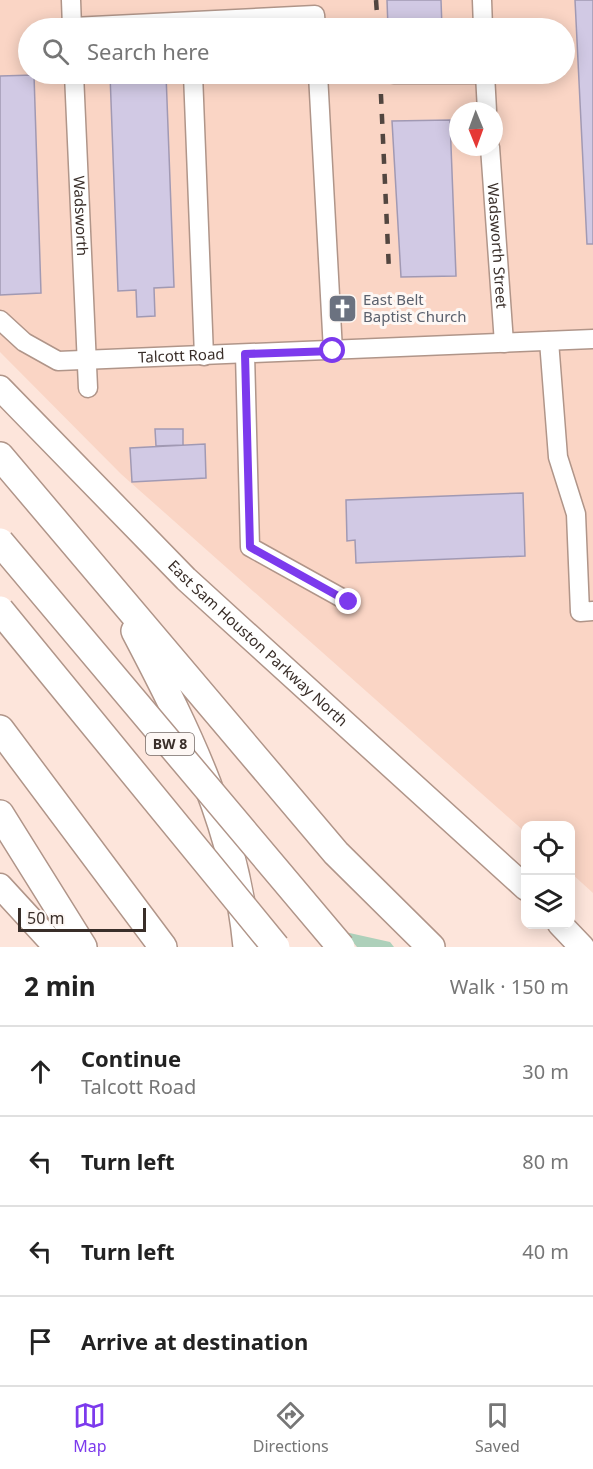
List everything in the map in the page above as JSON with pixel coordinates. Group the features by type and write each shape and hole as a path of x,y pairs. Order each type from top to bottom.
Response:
{"highway":[{"path":"0,456 336,854 431,947"},
{"name":"BW 8","path":"0,542 341,947"},
{"path":"112,586 178,713 222,820 239,888 247,947"},
{"name":"BW 8","path":"0,610 276,947"},
{"path":"0,729 164,947"},
{"path":"0,814 83,947"}],"main road":[{"name":"East Sam Houston Parkway North","path":"0,388 186,579 521,884"},
{"path":"0,886 56,947"},
{"path":"565,929 582,947"}],"lane":[{"path":"71,0 72,18"},
{"path":"482,0 483,18"},
{"path":"278,18 315,15 315,18"},
{"name":"Wadsworth","path":"74,84 88,388"},
{"path":"193,84 204,356"},
{"path":"319,84 333,351"},
{"path":"486,84 487,102"},
{"name":"Wadsworth Street","path":"491,156 504,343"},
{"name":"Talcott Road","path":"0,320 24,342 58,361 593,339"},
{"path":"549,341 558,457 576,514 580,612 593,611"},
{"path":"245,354 250,547 349,602"}],"shaded area":[{"path":"0,0 593,0 593,893 575,877 575,821 521,821 521,828 121,474 0,352"}],"green space":[{"path":"345,932 390,942 394,947 357,947"}],"building":[{"path":"387,0 441,0 442,18 388,18"},
{"path":"575,0 593,0 593,244 587,244"},
{"path":"18,75 18,84 34,84 41,293 0,295 0,76"},
{"path":"110,84 166,84 174,287 154,288 155,316 137,317 136,290 118,291"},
{"path":"449,120 456,276 401,277 392,121"},
{"path":"155,429 183,429 183,445 156,446"},
{"path":"205,444 206,478 132,482 130,448"},
{"path":"523,493 525,556 356,563 355,540 347,541 346,500"}],"railway":[{"path":"376,0 377,18"},
{"path":"380,84 389,271"}],"place":[{"name":"East Belt Baptist Church","path":"342,309"}],"route":[{"path":"333,351 245,354 250,547 349,602"}]}
